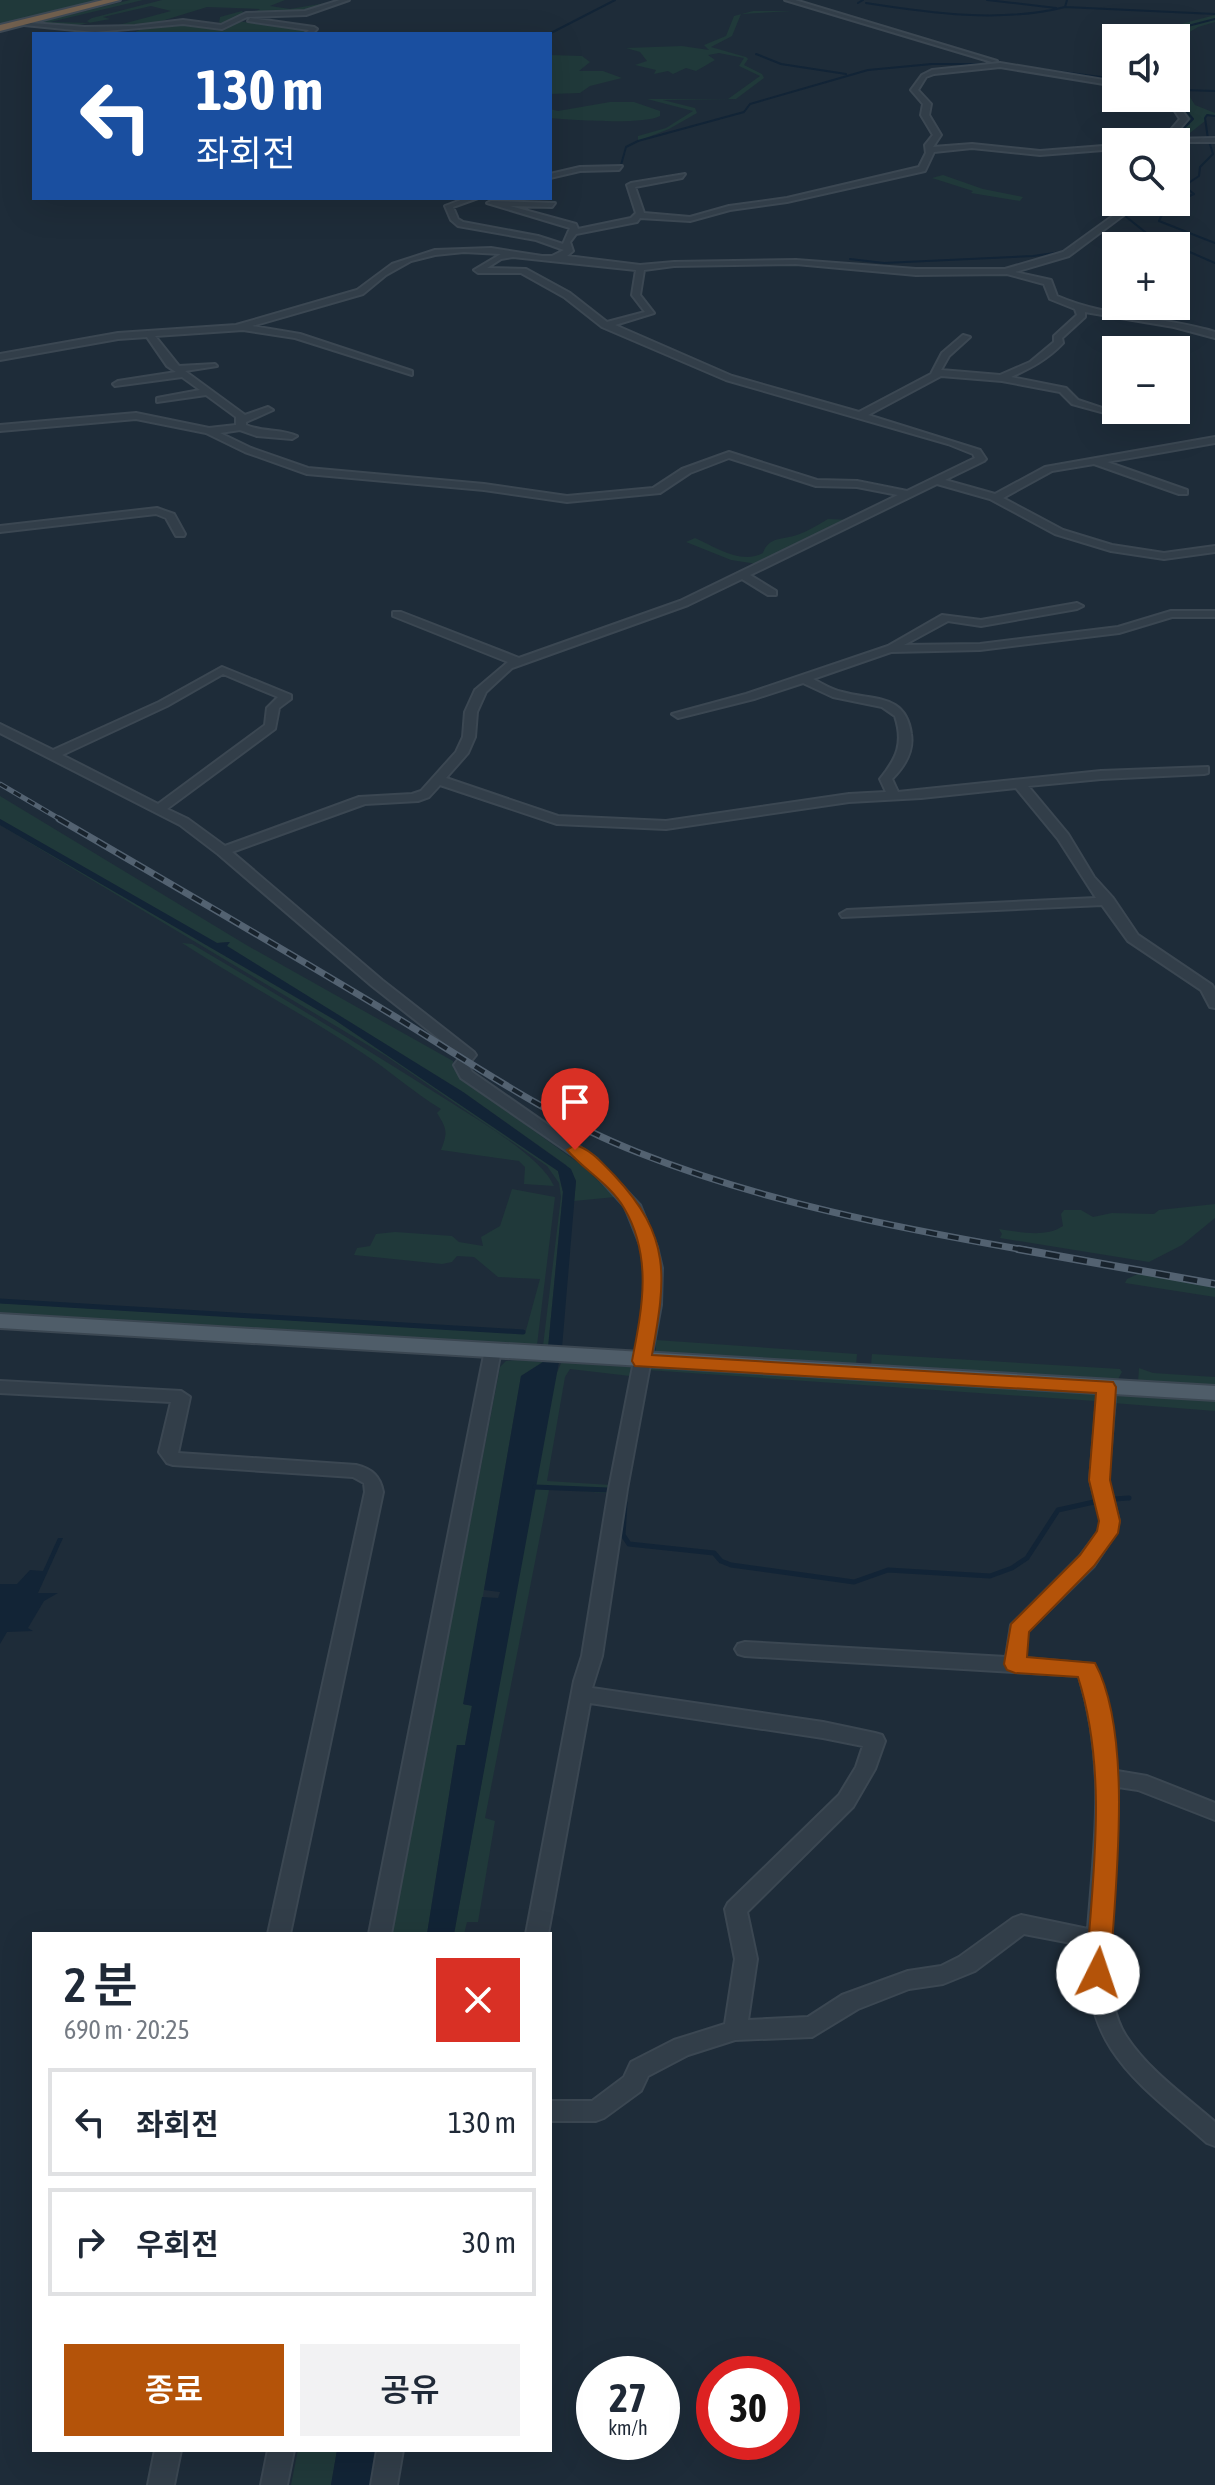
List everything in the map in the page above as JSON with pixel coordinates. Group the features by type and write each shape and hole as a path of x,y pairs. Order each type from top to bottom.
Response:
{"highway":[{"path":"0,28 115,0"}],"main road":[{"path":"0,1321 1215,1393"}],"street":[{"path":"86,29 146,28 183,22 222,27 246,15 306,13 346,0"},
{"path":"788,0 1000,65"},
{"path":"246,15 250,20 273,25 314,29 310,32"},
{"path":"17,24 98,32"},
{"path":"557,257 566,254 566,242 574,232 628,222 638,215 690,219 729,208 792,200 919,170 924,167 929,145 937,135 925,115 927,104 914,90 922,77 944,70 1000,65 1102,82"},
{"path":"1190,143 1215,140"},
{"path":"930,150 972,146 1040,153 1102,148"},
{"path":"552,176 580,169 619,168"},
{"path":"638,215 640,207 631,185 682,176"},
{"path":"468,200 449,206 458,222 538,238 568,249"},
{"path":"552,205 491,203 569,224 575,228 574,232"},
{"path":"1005,272 1066,254 1118,216"},
{"path":"0,357 149,333 238,327 360,292 372,286 383,273 421,254 484,250 640,268 674,264 796,262 916,272 1005,272 1045,281 1050,284 1053,297 1079,310 1178,325 1215,335"},
{"path":"223,851 363,800 420,796 438,780 465,747 470,733 469,717 481,690 493,676 516,661 651,617 744,576 979,460 981,454 951,442 721,375 605,325 587,314 567,295 523,271 478,270 498,257 514,254"},
{"path":"605,325 650,313 636,295 640,268"},
{"path":"1002,378 1044,359 1059,343 1057,338 1080,320 1082,315 1079,310"},
{"path":"238,327 297,336 409,373"},
{"path":"149,333 181,372 237,411 242,424 257,433 292,436"},
{"path":"859,416 921,385 935,373 945,355 966,337"},
{"path":"118,384 212,366"},
{"path":"935,373 1002,378 1063,390 1081,405 1102,411"},
{"path":"160,400 206,392"},
{"path":"209,431 242,424 268,410"},
{"path":"0,428 127,416 209,431 248,450 318,473 484,487 567,499 656,491 686,471 729,455 816,483 857,484 908,494"},
{"path":"996,498 1049,469 1215,440"},
{"path":"1097,462 1183,492"},
{"path":"937,481 996,498 1059,532 1111,548 1164,556 1215,549"},
{"path":"0,529 157,511 170,516 180,534"},
{"path":"744,576 772,593"},
{"path":"678,714 750,697 789,681 804,679 890,649 946,617 981,623 1077,606"},
{"path":"397,614 516,661"},
{"path":"890,649 980,647 1119,630 1171,614 1215,614"},
{"path":"55,754 163,704 222,670 287,697 269,713 271,726 160,808"},
{"path":"804,679 837,695 886,704 900,714 907,748 904,759 886,779 894,795"},
{"path":"0,728 160,808 223,851 377,983 469,1055 461,1065 466,1075 592,1162 632,1205 643,1229 654,1268 653,1305 618,1489 592,1656 582,1694 537,1932"},
{"path":"438,780 557,820 687,824 849,798 1101,775 1204,770"},
{"path":"1019,783 1063,837 1088,878 1133,938 1207,988 1215,1004"},
{"path":"847,914 1108,901"},
{"path":"380,1932 493,1350"},
{"path":"0,1387 181,1397 168,1452 173,1459 356,1471 372,1480 374,1492 279,1932"},
{"path":"1015,1664 1018,1630 1087,1561 1107,1533 1110,1521 1099,1480 1107,1387"},
{"path":"745,1649 1087,1669 1101,1712 1108,1822 1098,1973 1109,2026 1137,2065 1215,2136"},
{"path":"582,1694 823,1730 875,1741 865,1769 846,1801 736,1909 746,1959 735,2030"},
{"path":"1105,1777 1140,1782 1215,1812"},
{"path":"552,2111 596,2111 633,2084 639,2069 682,2047 735,2030 812,2027 830,2012 850,2002 908,1980 943,1975 967,1964 1021,1924 1100,1940"},
{"path":"161,2485 168,2452"},
{"path":"274,2485 281,2452"},
{"path":"384,2485 390,2452"}],"green space":[{"path":"0,0 99,0 0,24"},
{"path":"130,0 143,0 50,22 89,23 67,27 36,23"},
{"path":"162,0 285,0 270,6 290,9 344,0 311,11 253,13 260,9 207,7 139,28 81,27 115,26 171,11 151,6 90,23 87,21 92,18"},
{"path":"242,11 244,14 234,21 310,28 308,32 136,32 170,25 154,25 177,19 219,24 220,17"},
{"path":"753,11 792,11 742,14"},
{"path":"741,14 732,36 711,47 746,57 748,59 744,65 764,78 736,99 663,100 695,108 697,113 669,129 638,141 638,136 666,128 693,111 647,99 728,99 760,76 739,66 744,58 719,53 708,55 715,60 696,71 686,68 673,74 668,71 654,74 656,70 635,65 647,61 640,52 626,48 682,46 709,50 704,45 726,36 734,16"},
{"path":"1215,15 1215,22 1190,32 1190,24 1181,24"},
{"path":"552,55 582,56 590,62 579,71 603,71 622,78 590,86 580,93 552,94"},
{"path":"1190,97 1195,105 1215,113 1215,116 1206,115 1205,121 1190,133 1190,128 1184,128 1193,119 1191,116 1190,121 1179,128 1186,120 1181,112 1189,115 1187,112 1190,112"},
{"path":"610,102 634,102 660,111 660,116 624,121 552,118 552,110"},
{"path":"943,175 983,189 1023,197 1020,201 971,193 973,191 932,178"},
{"path":"828,519 850,520 757,564 731,560 686,542 695,538 737,556 755,556 763,553 773,541 801,533"},
{"path":"0,796 248,946 453,1061 453,1068 461,1078 584,1167 615,1197 574,1201 576,1181 566,1165 463,1092 227,946 228,942 217,943 0,819"},
{"path":"0,825 335,1020 558,1171 563,1192 548,1348 543,1346 561,1197 559,1183 547,1166 386,1056"},
{"path":"182,943 192,944 254,981 485,1124 535,1161 554,1186 524,1184 525,1167 519,1161 441,1150 445,1127 437,1113 441,1109 361,1052"},
{"path":"512,1189 555,1197 537,1345 0,1314 0,1303 525,1334 540,1279 498,1277 474,1257 457,1256 452,1262 442,1264 354,1255 357,1248 370,1246 376,1234 395,1232 452,1236 459,1242 483,1246 481,1237 500,1226"},
{"path":"1215,1204 1215,1218 1182,1245 1149,1262 1000,1238 1002,1234 999,1229 1032,1233 1056,1230 1063,1226 1061,1214 1064,1210 1081,1210 1093,1217 1112,1213 1154,1214 1159,1210"},
{"path":"1142,1272 1215,1286 1215,1297 1125,1283"},
{"path":"656,1340 857,1354 856,1365 656,1352"},
{"path":"872,1354 1120,1369 1122,1372 1118,1379 871,1365"},
{"path":"563,1359 632,1363 630,1376 570,1369 565,1377 547,1481 611,1485 610,1493 549,1490 485,1818 495,1821 478,1922 467,1922 464,1932 454,1932 555,1377"},
{"path":"506,1361 543,1362 521,1376 464,1705 472,1705 465,1745 457,1745 427,1932 391,1932 500,1367"},
{"path":"648,1364 1096,1391 1095,1401 647,1370"},
{"path":"1139,1368 1153,1373 1215,1377 1215,1386 1138,1382"},
{"path":"1112,1392 1215,1398 1215,1411 1113,1403"},
{"path":"298,2452 337,2452 331,2485 291,2485"}],"water":[{"path":"0,819 217,943 230,942 227,946 463,1092 571,1169 576,1181 562,1348 548,1348 563,1192 558,1171 335,1020 0,825"},
{"path":"543,1362 559,1362 454,1932 427,1932 457,1745 465,1745 472,1706 463,1704 482,1597 498,1598 500,1592 484,1590 521,1376"},
{"path":"58,1538 63,1538 38,1593 58,1593 44,1601 28,1628 33,1631 7,1632 0,1644 0,1584 17,1584 30,1570 43,1571"},
{"path":"337,2452 376,2452 371,2485 331,2485"}],"waterway":[{"path":"552,32 615,0"},
{"path":"858,3 863,0"},
{"path":"987,0 1056,8"},
{"path":"1065,7 1067,0"},
{"path":"866,3 966,15 1016,15 1065,7"},
{"path":"1065,7 1215,14"},
{"path":"1190,25 1215,19"},
{"path":"756,54 781,64 846,74"},
{"path":"621,165 626,147 638,141 744,112 750,104 868,70 932,64 997,64"},
{"path":"1016,66 1102,77"},
{"path":"1190,90 1215,91"},
{"path":"1184,128 1193,119 1187,112"},
{"path":"1208,139 1205,118 1207,115 1215,116"},
{"path":"1190,182 1199,176 1200,167 1213,154 1209,141"},
{"path":"1190,191 1194,194 1190,196"},
{"path":"1096,229 1112,216"},
{"path":"1125,216 1145,232"},
{"path":"1161,216 1159,221 1215,243"},
{"path":"850,259 884,263 1033,256 1062,252 1085,236"},
{"path":"1190,252 1215,263"},
{"path":"0,1301 523,1332"},
{"path":"535,1487 608,1490"},
{"path":"1114,1499 1129,1498"},
{"path":"625,1503 623,1535 629,1544 714,1553 721,1561 731,1565 854,1582 888,1570 990,1576 1012,1568 1027,1558 1058,1510 1094,1502"}],"railway":[{"path":"0,784 63,821"},
{"path":"59,819 512,1089 605,1138 685,1170 782,1199 880,1223 1030,1251"},
{"path":"1018,1249 1215,1284"}],"route":[{"path":"575,1150 592,1162 632,1205 649,1247 654,1268 654,1292 642,1361 1107,1387 1099,1480 1110,1521 1107,1533 1087,1561 1018,1630 1015,1664 1087,1669 1101,1712 1108,1822 1098,1973"}]}
